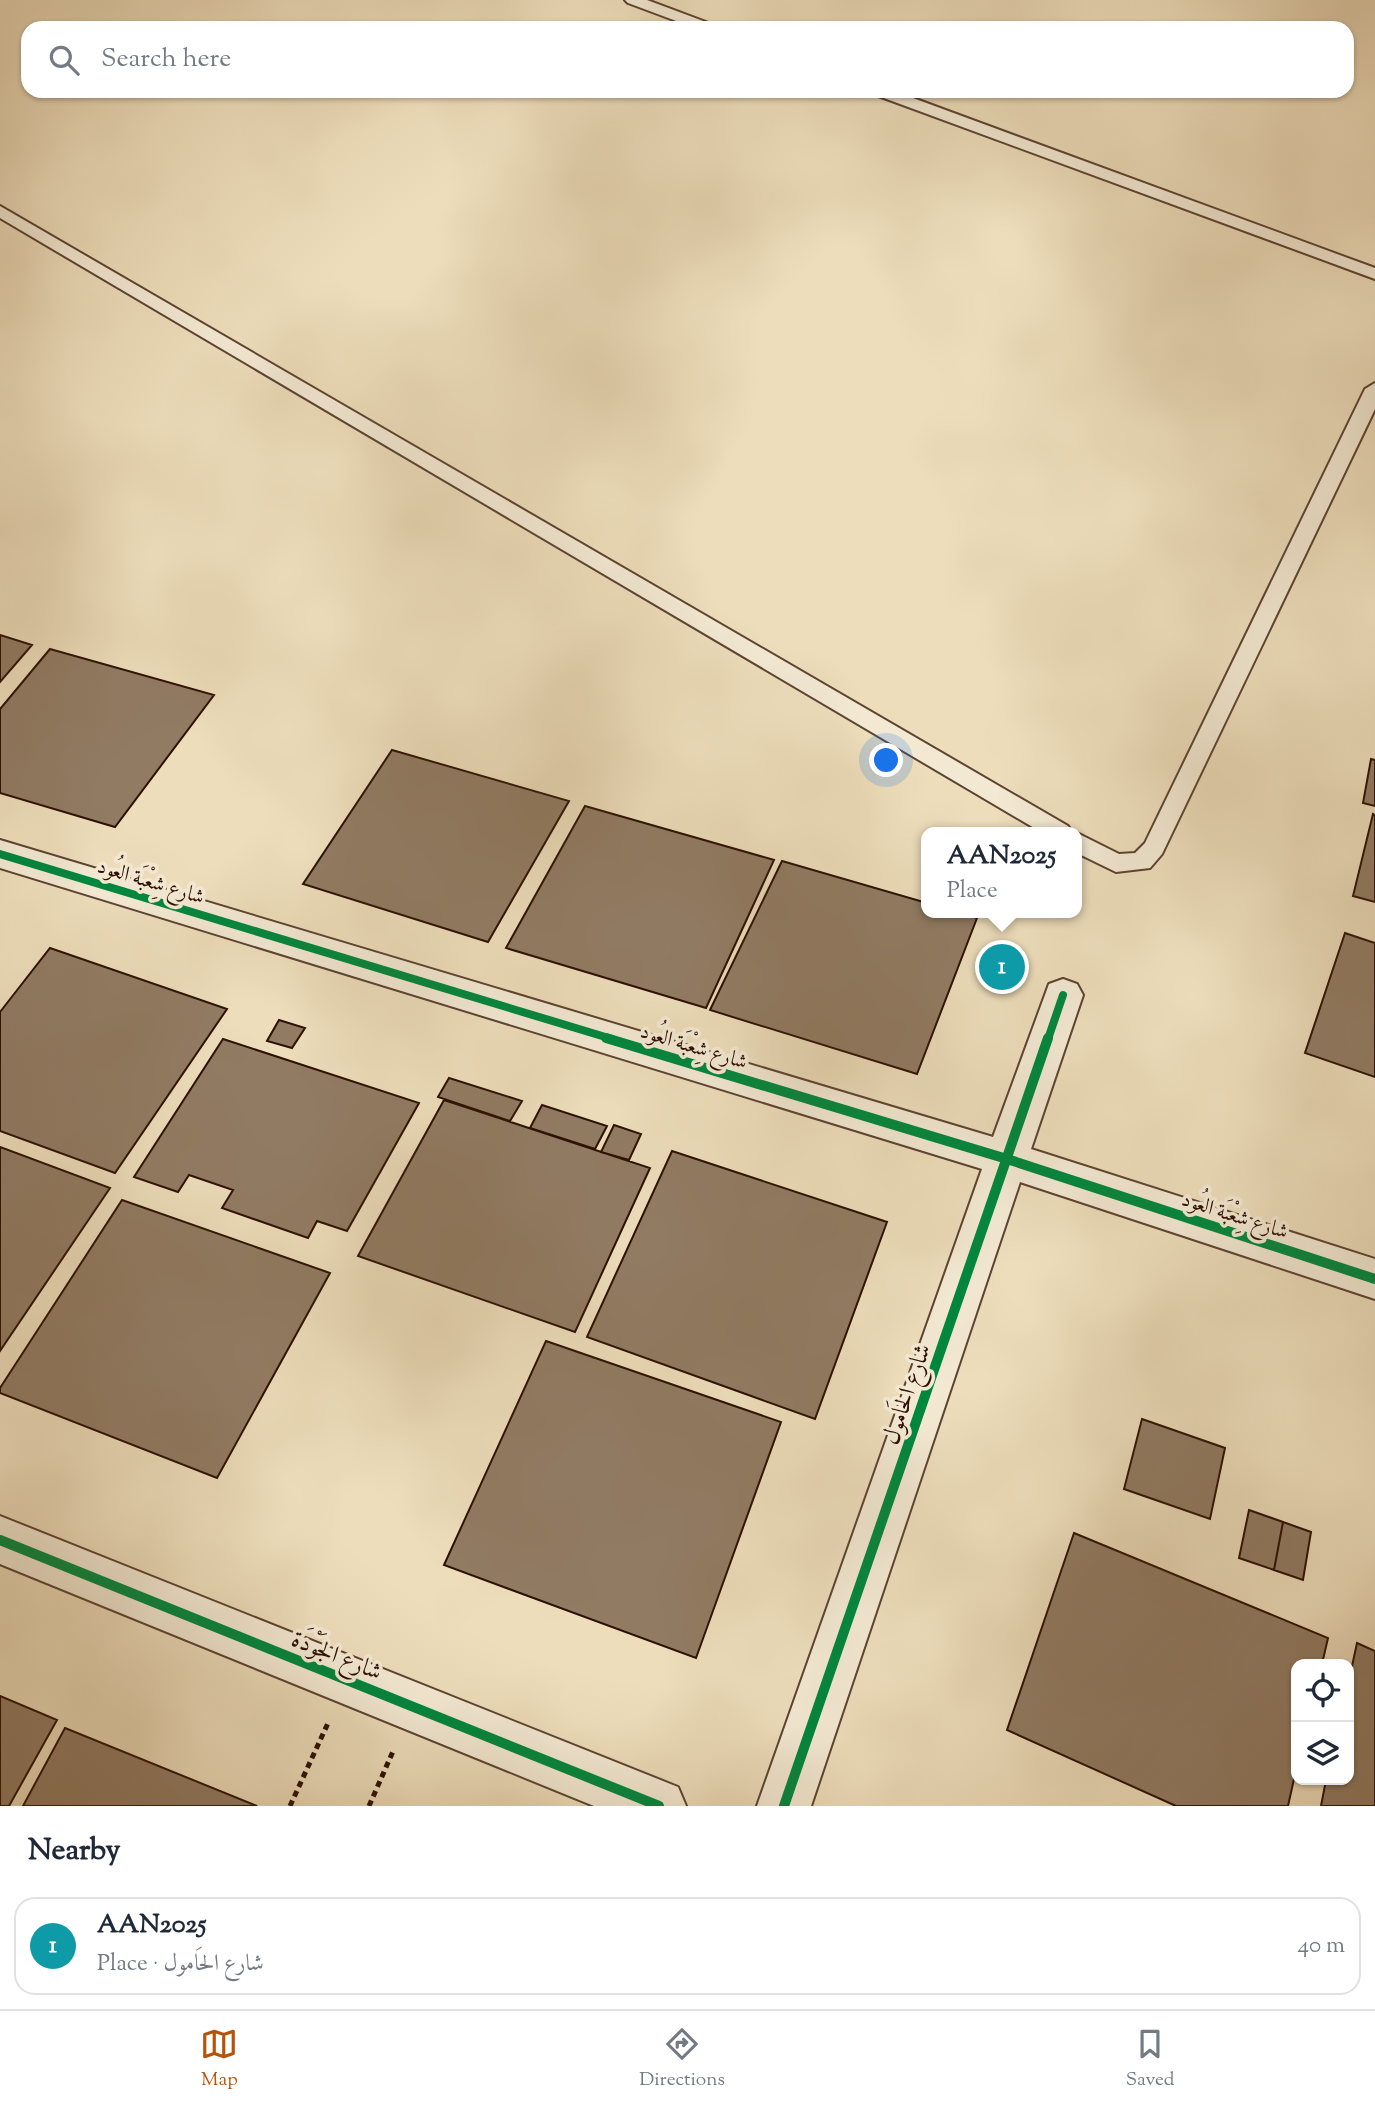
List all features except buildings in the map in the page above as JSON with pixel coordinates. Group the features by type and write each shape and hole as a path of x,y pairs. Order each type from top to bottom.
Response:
{"street":[{"name":"شارع شِعْبَة العُود","path":"0,854 1007,1159 1375,1279"},
{"name":"شارع الحَامول","path":"784,1806 1063,995"},
{"name":"شارع الجَوْدَة","path":"0,1539 659,1806"}],"lane":[{"path":"633,0 690,21"},
{"path":"899,98 1375,274"},
{"path":"0,211 1051,827"},
{"path":"1082,845 1116,863 1141,862 1154,848 1375,388"}],"path":[{"path":"290,1806 348,1681"},
{"path":"369,1806 413,1706"}],"cycle path":[{"path":"0,854 1007,1159 1375,1279"},
{"path":"784,1806 1063,995"},
{"path":"0,1540 659,1806"}],"place":[{"name":"AAN2025","path":"1002,967"}]}
